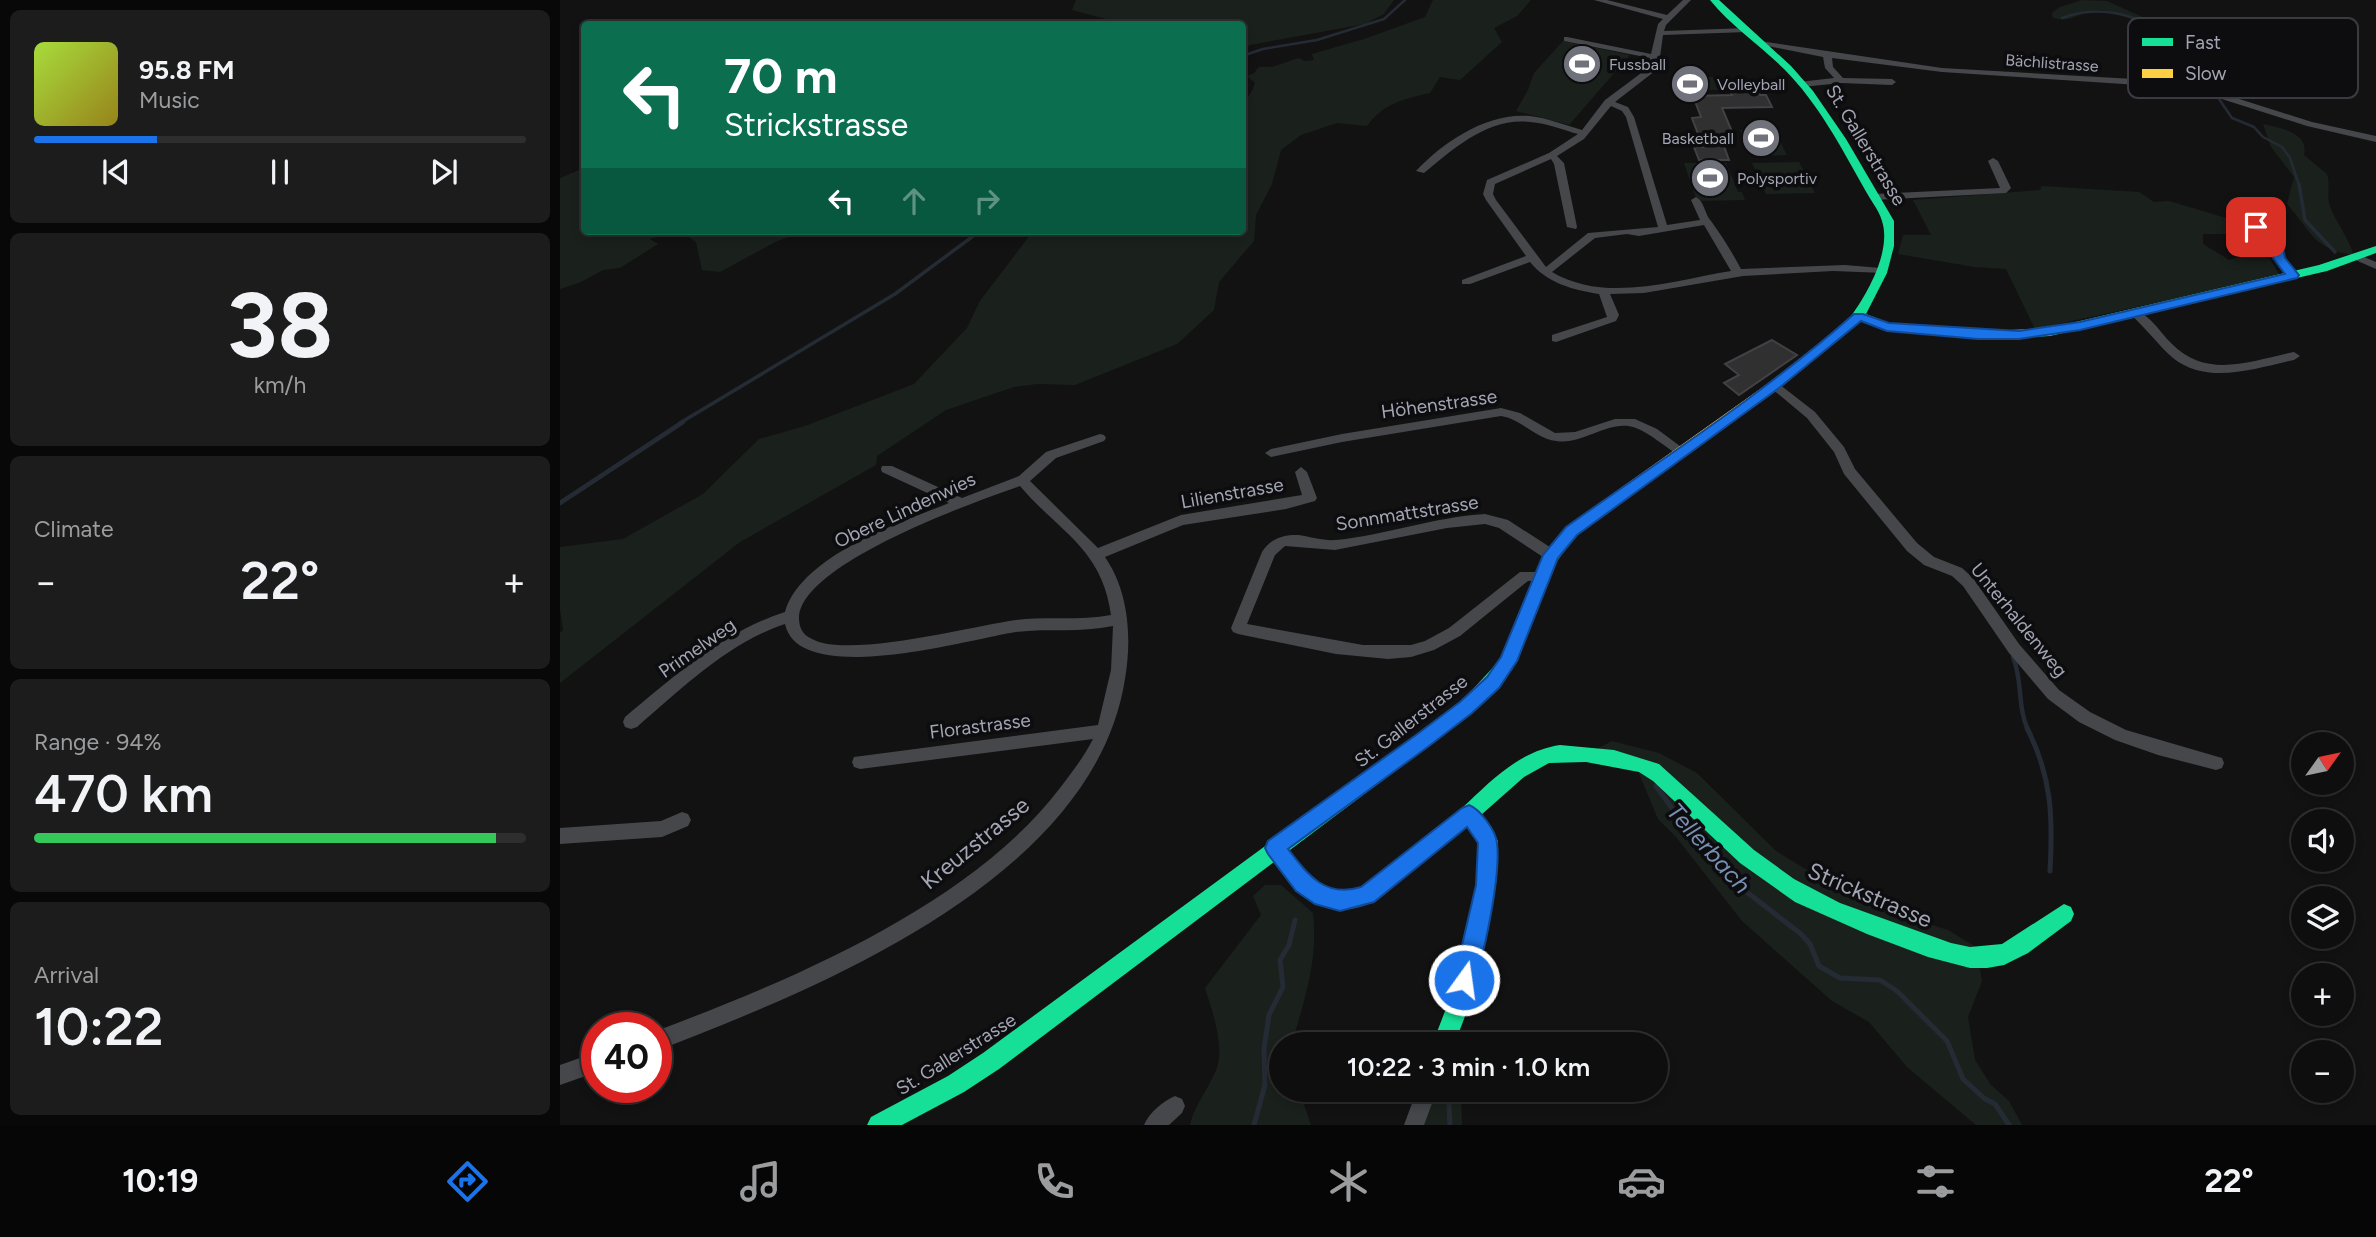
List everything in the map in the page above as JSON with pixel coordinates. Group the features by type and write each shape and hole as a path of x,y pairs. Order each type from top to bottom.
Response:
{"street":[{"path":"1598,0 1667,17"},
{"path":"1687,0 1667,17 1660,33 1655,65 1644,77 1608,102 1581,137 1552,155 1490,182 1487,190 1491,201 1519,236 1531,258 1546,272 1567,283 1603,291 1636,290 1738,273 1857,267 1881,271"},
{"name":"St. Gallerstrasse","path":"879,1125 956,1084 991,1061 1441,727 1493,682 1508,661 1551,555 1581,523 1775,385 1859,316 1872,297 1881,271 1890,233 1888,221 1802,84 1763,43 1721,10 1714,0"},
{"path":"1660,33 1747,30"},
{"path":"1567,39 1656,57"},
{"name":"Bächlistrasse","path":"1763,43 1827,55 1942,70 2128,81"},
{"path":"1827,55 1829,68 1841,80"},
{"path":"1802,84 1841,80 1892,82"},
{"name":"Bächlistrasse","path":"2227,98 2310,124 2376,139"},
{"path":"1608,102 1625,109 1630,117 1663,228"},
{"path":"1421,170 1458,141 1506,120 1529,119 1583,133"},
{"path":"1552,155 1559,163 1572,227"},
{"path":"1874,197 1999,191 2006,188 1993,161"},
{"path":"1696,200 1706,222 1712,227 1738,273"},
{"path":"2250,221 2277,246 2279,258 2293,275"},
{"path":"1546,272 1592,235 1627,231 1639,233 1706,222"},
{"path":"1859,316 1887,327 1978,335 2019,335 2060,330 2293,275 2376,249"},
{"path":"2357,257 2376,266"},
{"path":"1466,282 1531,258"},
{"path":"1556,338 1612,319 1613,315 1603,291"},
{"path":"2135,313 2172,351 2196,366 2230,369 2294,356"},
{"name":"Unterhaldenweg","path":"1775,385 1811,415 1840,450 1849,471 1920,555 1957,572 1968,582 2041,682 2066,706 2106,729 2129,738 2216,763"},
{"name":"Höhenstrasse","path":"1271,453 1354,436 1501,412 1513,414 1538,432 1557,438 1574,437 1611,425 1631,422 1682,452"},
{"name":"Obere Lindenwies","path":"792,616 798,596 809,583 827,570 893,533 1022,480 1039,470 1044,459 1051,455 1100,438"},
{"path":"887,469 961,503"},
{"name":"Lilienstrasse","path":"1097,554 1181,520 1310,498 1301,472"},
{"name":"Kreuzstrasse","path":"672,1035 768,997 856,954 945,901 1003,858 1055,807 1086,767 1104,731 1113,704 1120,664 1119,619 1111,584 1097,554 1068,524 1035,497 1022,480"},
{"name":"Sonnmattstrasse","path":"1543,576 1529,574 1441,640 1406,653 1374,653 1238,628 1269,552 1273,547 1290,540 1334,545 1485,519 1503,524 1532,546 1551,555"},
{"path":"792,616 792,626 799,639 814,648 837,650 880,648 1019,626 1119,619"},
{"name":"Primelweg","path":"631,722 728,646 764,626 792,616"},
{"name":"Florastrasse","path":"860,762 1104,731"},
{"name":"Strickstrasse","path":"1469,814 1531,763 1546,755 1599,755 1650,768 1771,876 1819,905 1942,952 1965,959 1989,959 2008,953 2034,939 2064,914"},
{"path":"1275,848 1303,884 1322,897 1340,901 1354,899 1367,895 1469,814 1488,841 1486,885 1458,1006 1448,1032"},
{"path":"560,835 662,829 682,820"},
{"path":"560,1075 581,1068"},
{"path":"1414,1125 1423,1102"},
{"path":"1154,1125 1175,1106"}],"shaded area":[{"path":"1076,0 1394,0 1384,14 1365,24 1250,45 1246,48 1246,21 1103,21 1106,19 1072,10"},
{"path":"1433,0 1531,0 1517,16 1494,28 1502,42 1460,80 1440,77 1430,93 1387,107 1367,126 1337,123 1301,135 1281,150 1272,184 1256,215 1254,241 1219,282 1214,310 1177,344 1075,385 1037,384 1014,387 946,410 877,456 876,465 740,542 560,683 560,633 563,630 560,609 560,547 623,539 703,494 759,439 805,426 914,384 967,328 980,301 1030,235 1246,235 1246,99 1255,83 1247,76 1259,67 1272,67 1299,58 1304,61 1314,60 1312,54 1425,17"},
{"path":"2082,0 2107,1 2145,18 2128,18 2096,10 2070,18 2053,18 2052,13 2060,7"},
{"name":"Fussball","path":"1563,41 1630,55 1569,125 1516,111 1534,73"},
{"path":"1680,77 1713,77 1719,90 1685,90"},
{"path":"2263,124 2298,136 2304,147 2304,155 2327,174 2330,206 2353,255 2321,243 2287,204 2294,177 2271,147"},
{"name":"Basketball","path":"1740,130 1774,130 1787,155 1752,156"},
{"path":"1799,162 1815,193 1766,194 1752,163"},
{"name":"Polysportiv","path":"1684,163 1726,163 1738,192 1742,192 1745,200 1697,201"},
{"path":"581,169 581,235 664,235 650,239 658,244 620,268 603,270 560,289 560,178"},
{"path":"2042,186 2139,192 2154,202 2169,201 2233,220 2238,225 2234,234 2203,234 2203,244 2229,260 2251,253 2270,259 2280,276 2035,329 2006,269 1974,267 1898,254 1903,235 1931,235 1913,200 2040,190"},
{"path":"686,235 795,235 777,241 720,272 702,270 696,242"},
{"path":"1612,741 1659,753 1697,773 1776,851 1830,884 1859,895 1888,911 1948,930 1976,947 1982,981 1968,1017 1975,1060 1991,1085 2009,1101 2022,1125 1976,1125 1907,1067 1869,1022 1832,1001 1742,921 1676,837 1658,819 1635,764 1593,751"},
{"path":"1265,885 1281,885 1313,913 1312,961 1295,1032 1269,1032 1269,1102 1303,1102 1311,1125 1190,1125 1219,1059 1217,1032 1205,988 1261,915 1253,896"},
{"path":"1427,1102 1461,1102 1462,1125 1419,1125"}],"building":[{"path":"1726,84 1754,84 1760,95 1766,95 1772,107 1722,108 1733,134 1721,138 1729,160 1699,160 1694,147 1703,147 1692,118 1701,117 1693,96 1732,95"},
{"path":"1772,340 1797,355 1739,395 1724,383 1739,375 1725,364"}],"waterway":[{"path":"1246,55 1263,49 1317,40 1384,19 1405,0"},
{"path":"2062,18 2090,12 2117,13 2133,18"},
{"path":"2218,98 2232,118 2254,127 2263,137 2282,147 2290,158 2299,185"},
{"path":"2299,184 2305,220 2335,252"},
{"path":"680,423 895,294 975,235"},
{"path":"560,503 683,422"},
{"path":"2013,657 2022,712 2028,730"},
{"path":"2027,728 2042,764 2049,798 2050,871"},
{"name":"Tellerbach","path":"1656,786 1679,818 1700,834 1726,864 1735,883 1801,934 1810,944 1819,966 1840,978 1880,980 1897,991 1947,1041 1963,1079 1985,1099 1995,1104 2009,1125"},
{"path":"1254,1125 1265,1085 1264,1049 1269,1015 1283,987 1280,960 1289,945 1295,920"},
{"path":"1450,1102 1450,1125"}],"traffic: fast":[{"path":"1714,0 1737,24 1788,68 1810,93 1841,139 1888,221 1888,246 1881,273 1870,299 1855,319"},
{"path":"1859,316 1887,327 1934,331 1991,335 2050,332 2323,268 2376,249"},
{"path":"879,1125 956,1084 991,1061 1466,708 1506,665 1530,608"},
{"path":"1448,1032 1458,1006 1486,885 1488,841 1469,814 1518,771 1549,755 1572,753 1600,756 1649,768 1660,775 1747,857 1787,886 1834,911 1951,954 1970,958 2004,954 2041,933 2064,914"}],"traffic: slow":[{"path":"1530,608 1550,559 1571,531 1775,385 1855,319"}],"place":[{"name":"Fussball","path":"1582,64"},
{"name":"Volleyball","path":"1690,84"},
{"name":"Basketball","path":"1761,138"},
{"name":"Polysportiv","path":"1710,178"}],"route":[{"path":"1464,980 1486,885 1488,841 1469,814 1367,895 1354,899 1340,901 1322,897 1303,884 1275,848 1466,708 1493,682 1508,661 1521,633 1551,555 1572,531 1775,385 1859,316 1887,327 1978,335 2019,335 2080,326 2293,275 2279,258 2277,246 2256,227"}]}
